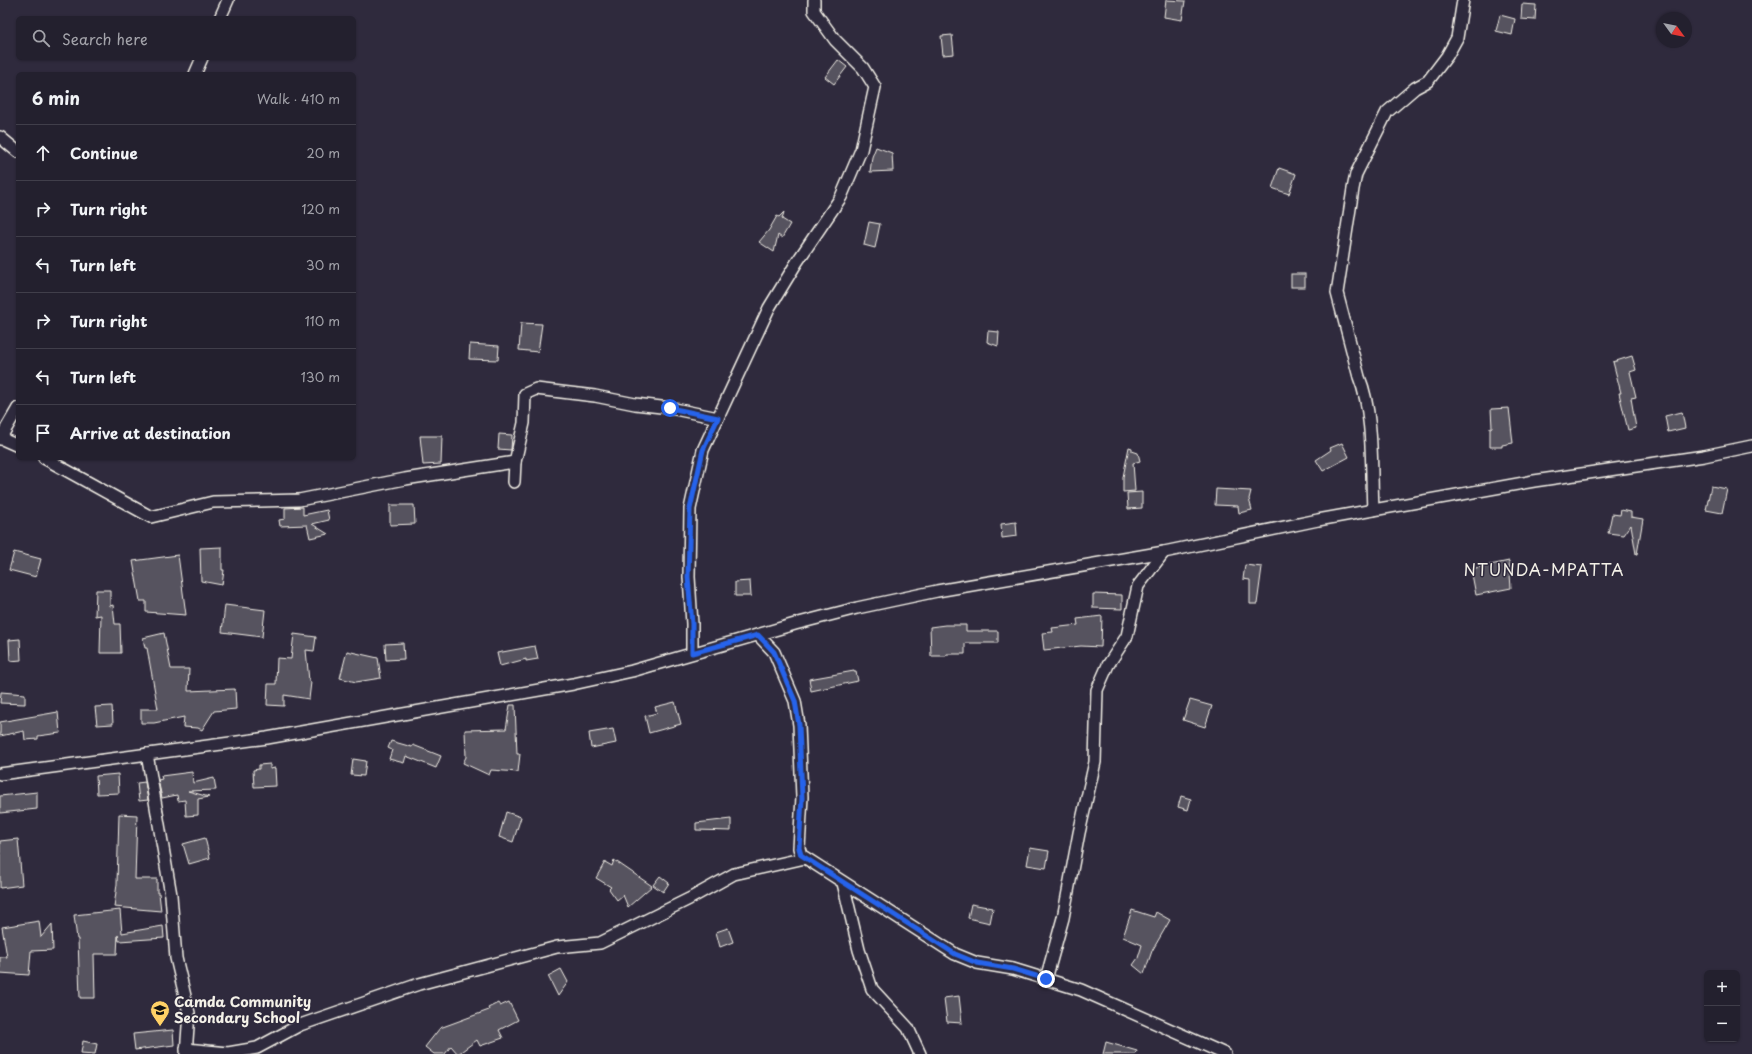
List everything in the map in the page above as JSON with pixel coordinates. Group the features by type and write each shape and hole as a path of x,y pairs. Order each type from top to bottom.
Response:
{"street":[{"path":"221,16 228,0"},
{"path":"692,653 692,624 688,577 690,509 703,450 769,308 797,262 841,197 861,150 876,87 863,68 834,40 814,12 814,0"},
{"path":"1373,510 1369,422 1365,390 1359,377 1337,293 1353,189 1359,166 1387,112 1415,88 1428,81 1435,74 1447,56 1457,38 1460,28 1463,0"},
{"path":"196,72 201,60"},
{"path":"0,137 16,150"},
{"path":"514,482 515,462 524,423 525,394 536,389 595,396 634,404 670,408 718,418"},
{"path":"16,411 0,438 16,445"},
{"path":"0,774 267,738 573,684 632,670 857,608 937,591 1164,552 1373,510 1534,481 1704,456 1752,446"},
{"path":"48,460 151,517 213,502 299,500 405,479 515,462"},
{"path":"1046,979 1063,918 1078,833 1095,762 1097,690 1108,665 1126,636 1138,586 1164,552"},
{"path":"758,635 774,652 795,701 799,725 802,798 799,848 801,855 955,954 977,963 1013,969 1081,990 1225,1054"},
{"path":"147,754 171,895 176,958 189,1013 186,1051 228,1053 257,1048 300,1026 419,984 557,948 600,943 689,899 734,874 805,858"},
{"path":"843,883 859,950 872,989 908,1028 920,1054"}],"building":[{"path":"1166,0 1185,1 1182,20 1164,17"},
{"path":"1522,4 1536,5 1535,20 1521,19"},
{"path":"1500,15 1515,19 1512,35 1496,31"},
{"path":"952,35 954,54 943,55 941,36"},
{"path":"838,60 847,67 834,84 825,77"},
{"path":"876,147 892,153 893,171 870,172 872,157"},
{"path":"1279,168 1296,174 1289,194 1272,188"},
{"path":"784,212 782,219 790,224 782,238 778,235 774,252 759,242 769,230 777,216 779,217"},
{"path":"869,222 880,224 875,248 864,245"},
{"path":"1291,274 1305,274 1305,287 1291,287"},
{"path":"521,323 542,324 538,352 519,350"},
{"path":"988,331 999,332 998,346 987,342"},
{"path":"470,344 499,346 498,360 469,359"},
{"path":"1632,356 1636,370 1630,372 1636,397 1631,398 1636,428 1628,430 1613,362"},
{"path":"1509,408 1513,443 1502,445 1502,447 1490,447 1490,428 1492,427 1491,409"},
{"path":"1682,412 1685,428 1668,432 1665,416"},
{"path":"499,434 512,435 511,450 498,449"},
{"path":"420,436 442,436 441,464 423,465"},
{"path":"1342,443 1349,457 1323,471 1316,460 1331,450 1330,448"},
{"path":"1129,447 1132,448 1132,451 1138,453 1140,461 1133,463 1135,491 1123,492 1123,477"},
{"path":"1711,486 1727,489 1722,513 1706,510"},
{"path":"1216,489 1251,491 1249,499 1252,510 1239,513 1238,506 1215,505"},
{"path":"1142,492 1142,508 1128,509 1127,493"},
{"path":"390,505 414,505 415,524 390,525"},
{"path":"303,507 303,515 327,510 329,520 312,524 328,534 310,538 307,525 280,526 279,520 285,519 285,508"},
{"path":"1621,510 1631,512 1631,517 1643,519 1637,554 1631,525 1624,535 1608,533 1612,514 1620,515"},
{"path":"1016,522 1017,536 1002,538 1001,524"},
{"path":"222,547 222,570 224,570 222,585 201,581 200,548"},
{"path":"14,552 41,559 36,577 9,570"},
{"path":"178,555 186,615 146,612 146,601 140,601 133,561"},
{"path":"1509,561 1511,588 1476,595 1471,569"},
{"path":"1245,565 1262,567 1257,604 1250,604 1250,580 1243,579"},
{"path":"750,581 751,596 735,596 735,582"},
{"path":"96,590 110,590 110,606 113,605 115,624 120,624 121,653 100,653 101,615 95,616"},
{"path":"1093,594 1122,595 1122,609 1093,608"},
{"path":"225,605 265,610 262,637 222,632"},
{"path":"1102,616 1101,647 1081,646 1044,650 1042,633 1053,632 1052,628 1078,625 1077,619"},
{"path":"966,625 966,631 998,631 998,643 965,643 965,654 931,656 930,627"},
{"path":"164,633 171,669 189,669 188,691 235,689 236,709 214,711 202,730 198,728 183,727 184,717 154,723 141,723 141,709 158,709 147,648 145,648 143,638"},
{"path":"294,634 316,637 314,651 306,650 309,681 311,682 309,699 284,695 284,706 267,705 268,684 276,684 277,658 291,659"},
{"path":"20,639 21,660 10,661 9,640"},
{"path":"403,643 404,659 386,660 385,644"},
{"path":"535,646 538,659 526,661 526,659 500,666 497,653"},
{"path":"347,651 378,658 381,678 356,682 340,678"},
{"path":"854,671 856,672 858,681 811,691 809,679"},
{"path":"1,692 25,694 25,704 0,703"},
{"path":"1190,700 1212,706 1205,727 1183,720"},
{"path":"675,702 681,724 649,733 645,716 657,713 655,707"},
{"path":"510,705 515,705 517,754 520,754 518,772 491,770 489,775 463,763 466,757 465,730 506,729"},
{"path":"112,706 113,724 97,725 95,707"},
{"path":"58,712 60,733 38,736 38,739 25,740 24,731 0,736 0,722"},
{"path":"613,729 616,743 591,748 589,733"},
{"path":"391,741 412,747 413,745 441,756 436,768 406,756 404,763 389,759 392,750 388,748"},
{"path":"353,759 366,761 364,776 351,775"},
{"path":"270,764 270,769 275,768 276,786 254,787 253,770 259,769 259,765"},
{"path":"192,772 193,783 214,778 216,790 188,791 209,797 198,799 198,815 186,816 185,800 178,801 177,795 162,798 158,780 162,779 161,776"},
{"path":"118,774 119,793 97,794 96,776"},
{"path":"145,782 148,800 139,801 137,783"},
{"path":"37,792 37,809 0,813 0,796"},
{"path":"1181,796 1191,799 1188,810 1178,807"},
{"path":"506,812 521,817 513,842 499,837"},
{"path":"119,814 137,815 135,879 157,879 157,893 159,893 161,911 114,907 117,884"},
{"path":"731,819 731,831 696,830 696,823"},
{"path":"205,838 210,858 189,864 183,844"},
{"path":"18,839 22,885 0,888 0,841"},
{"path":"1030,848 1049,851 1046,868 1027,865"},
{"path":"614,860 652,886 628,907 623,895 617,900 609,889 611,887 596,878 605,862 612,866"},
{"path":"660,876 669,883 663,892 653,885"},
{"path":"971,904 993,908 990,923 968,918"},
{"path":"120,910 122,933 163,926 164,938 119,941 118,935 117,954 94,954 95,998 80,998 78,939 74,915"},
{"path":"1132,910 1154,917 1156,912 1170,920 1152,951 1144,974 1133,965 1138,958 1142,945 1123,937"},
{"path":"39,921 41,937 52,924 53,950 31,951 29,975 0,973 0,957 7,957 2,927"},
{"path":"728,928 733,942 720,947 716,932"},
{"path":"561,969 568,982 558,996 548,976"},
{"path":"959,996 962,1023 947,1022 944,998"},
{"path":"509,1002 518,1020 499,1030 503,1038 480,1046 477,1040 458,1054 451,1046 445,1054 434,1054 425,1047 440,1028 489,1010 488,1008 498,1003 500,1006"},
{"path":"173,1030 174,1045 135,1050 133,1034"},
{"path":"83,1041 97,1044 95,1054 81,1053"},
{"path":"1106,1042 1137,1051 1136,1054 1103,1054"}],"place":[{"name":"Camda Community Secondary School","path":"160,1027"}],"district":[{"name":"NTUNDA-MPATTA","path":"1544,570"}],"route":[{"path":"670,408 718,418 703,450 690,509 688,577 692,624 692,653 758,635 774,652 795,701 799,725 802,798 799,848 801,855 932,941 955,954 977,963 1013,969 1046,979"}]}
